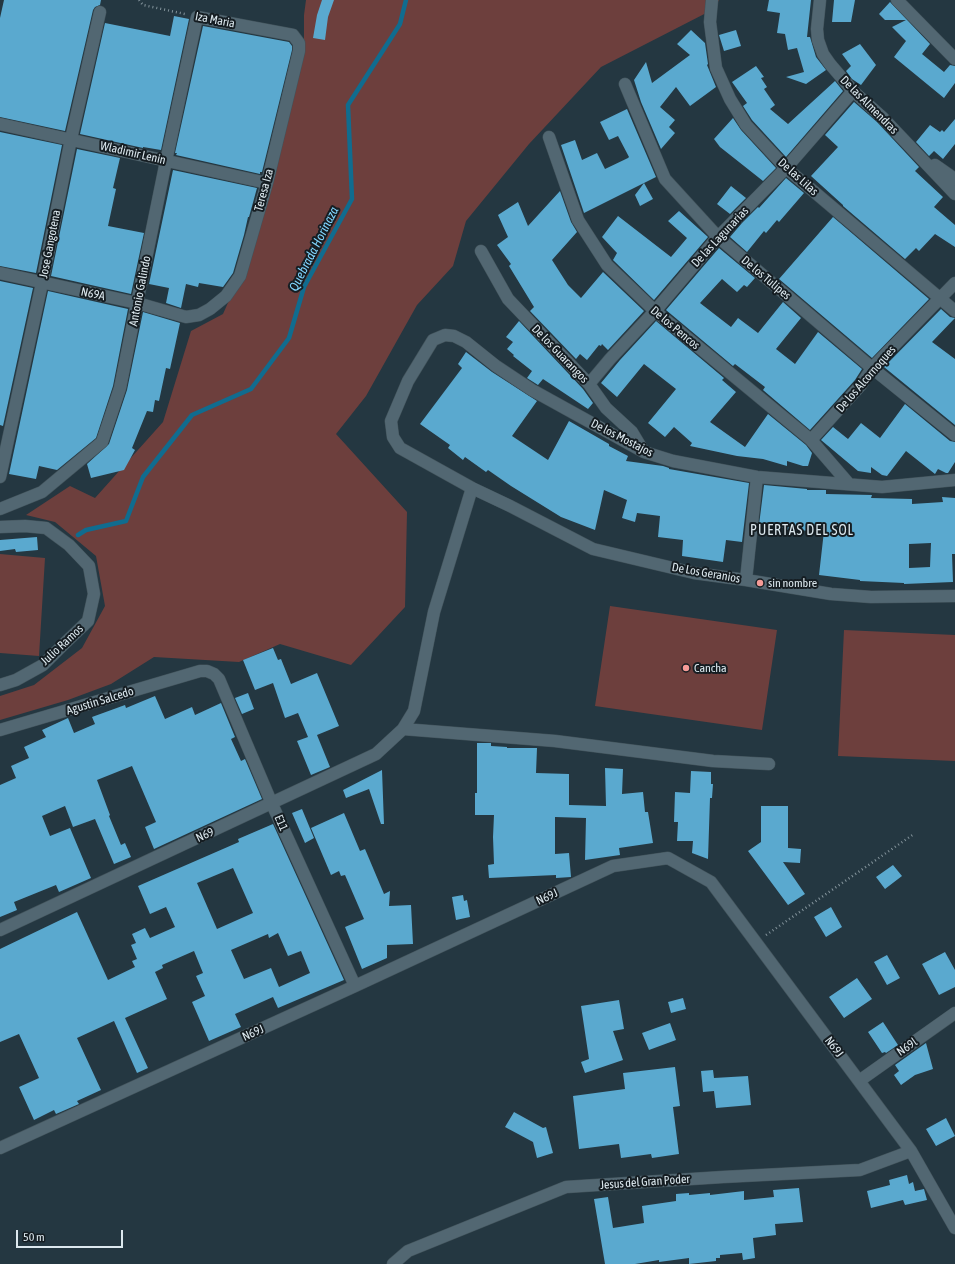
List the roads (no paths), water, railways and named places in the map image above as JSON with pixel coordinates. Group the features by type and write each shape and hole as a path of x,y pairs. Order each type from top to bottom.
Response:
{"street":[{"name":"De las Lilas","path":"712,0 710,22 716,68 730,99 746,126 786,168 955,311"},
{"name":"De las Almendras","path":"820,0 817,29 818,40 823,54 853,91 882,117 955,194"},
{"path":"897,0 955,59"},
{"name":"Jose Gangotena","path":"0,477 42,283 70,139 100,12"},
{"name":"Iza Maria","path":"197,17 293,35"},
{"name":"Antonio Galindo","path":"0,509 42,492 102,442 120,388 197,17"},
{"name":"Teresa Iza","path":"186,317 199,315 210,309 226,296 240,276 267,183 299,51 299,42 293,35"},
{"name":"De los Tulipes","path":"625,84 665,179 718,237 872,368 955,435"},
{"name":"De las Lagunarias","path":"589,384 718,237 786,168 853,91"},
{"name":"Wladimir Lenin","path":"0,124 267,183"},
{"name":"De los Pencos","path":"549,137 578,220 607,265 654,311 811,440 849,484"},
{"path":"916,152 955,179"},
{"name":"De los Guarangos","path":"481,251 508,299 589,384 606,408 632,432 644,452"},
{"name":"N69A","path":"0,273 137,303 186,317"},
{"name":"De los Alcornoques","path":"811,440 861,385 872,368 955,283"},
{"name":"De los Mostajos","path":"400,448 393,437 391,421 408,381 433,340 445,335 454,336 466,342 496,366 532,390 644,452 673,461 757,476 882,487 955,480"},
{"name":"De Los Geranios","path":"400,448 472,488 593,549 694,573 831,594 910,598 955,596"},
{"path":"746,580 757,476"},
{"path":"472,488 434,612 414,711 403,729 555,741 713,761 769,764"},
{"name":"Julio Ramos","path":"0,528 25,526 46,528 69,545 89,566 94,594 88,621 43,665 16,680 0,685"},
{"name":"Agustin Salcedo","path":"0,730 200,671"},
{"name":"E11","path":"200,671 207,671 214,674 219,679 272,804 354,986"},
{"name":"N69","path":"0,930 376,754 403,729"},
{"name":"N69J","path":"0,1148 613,866 668,858 711,882 911,1151 955,1228"},
{"name":"N69l","path":"859,1081 955,1013"},
{"name":"Jesus del Gran Poder","path":"392,1264 408,1251 566,1187 860,1170 911,1151"}],"waterway":[{"name":"Quebrada Horinaza","path":"78,535 86,530 126,521 143,477 192,415 251,389 289,338 304,287 352,199 348,105 400,24 406,0"}],"place":[{"name":"sin nombre","path":"760,583"},
{"name":"Cancha","path":"686,668"}],"district":[{"name":"PUERTAS DEL SOL","path":"802,531"}]}
